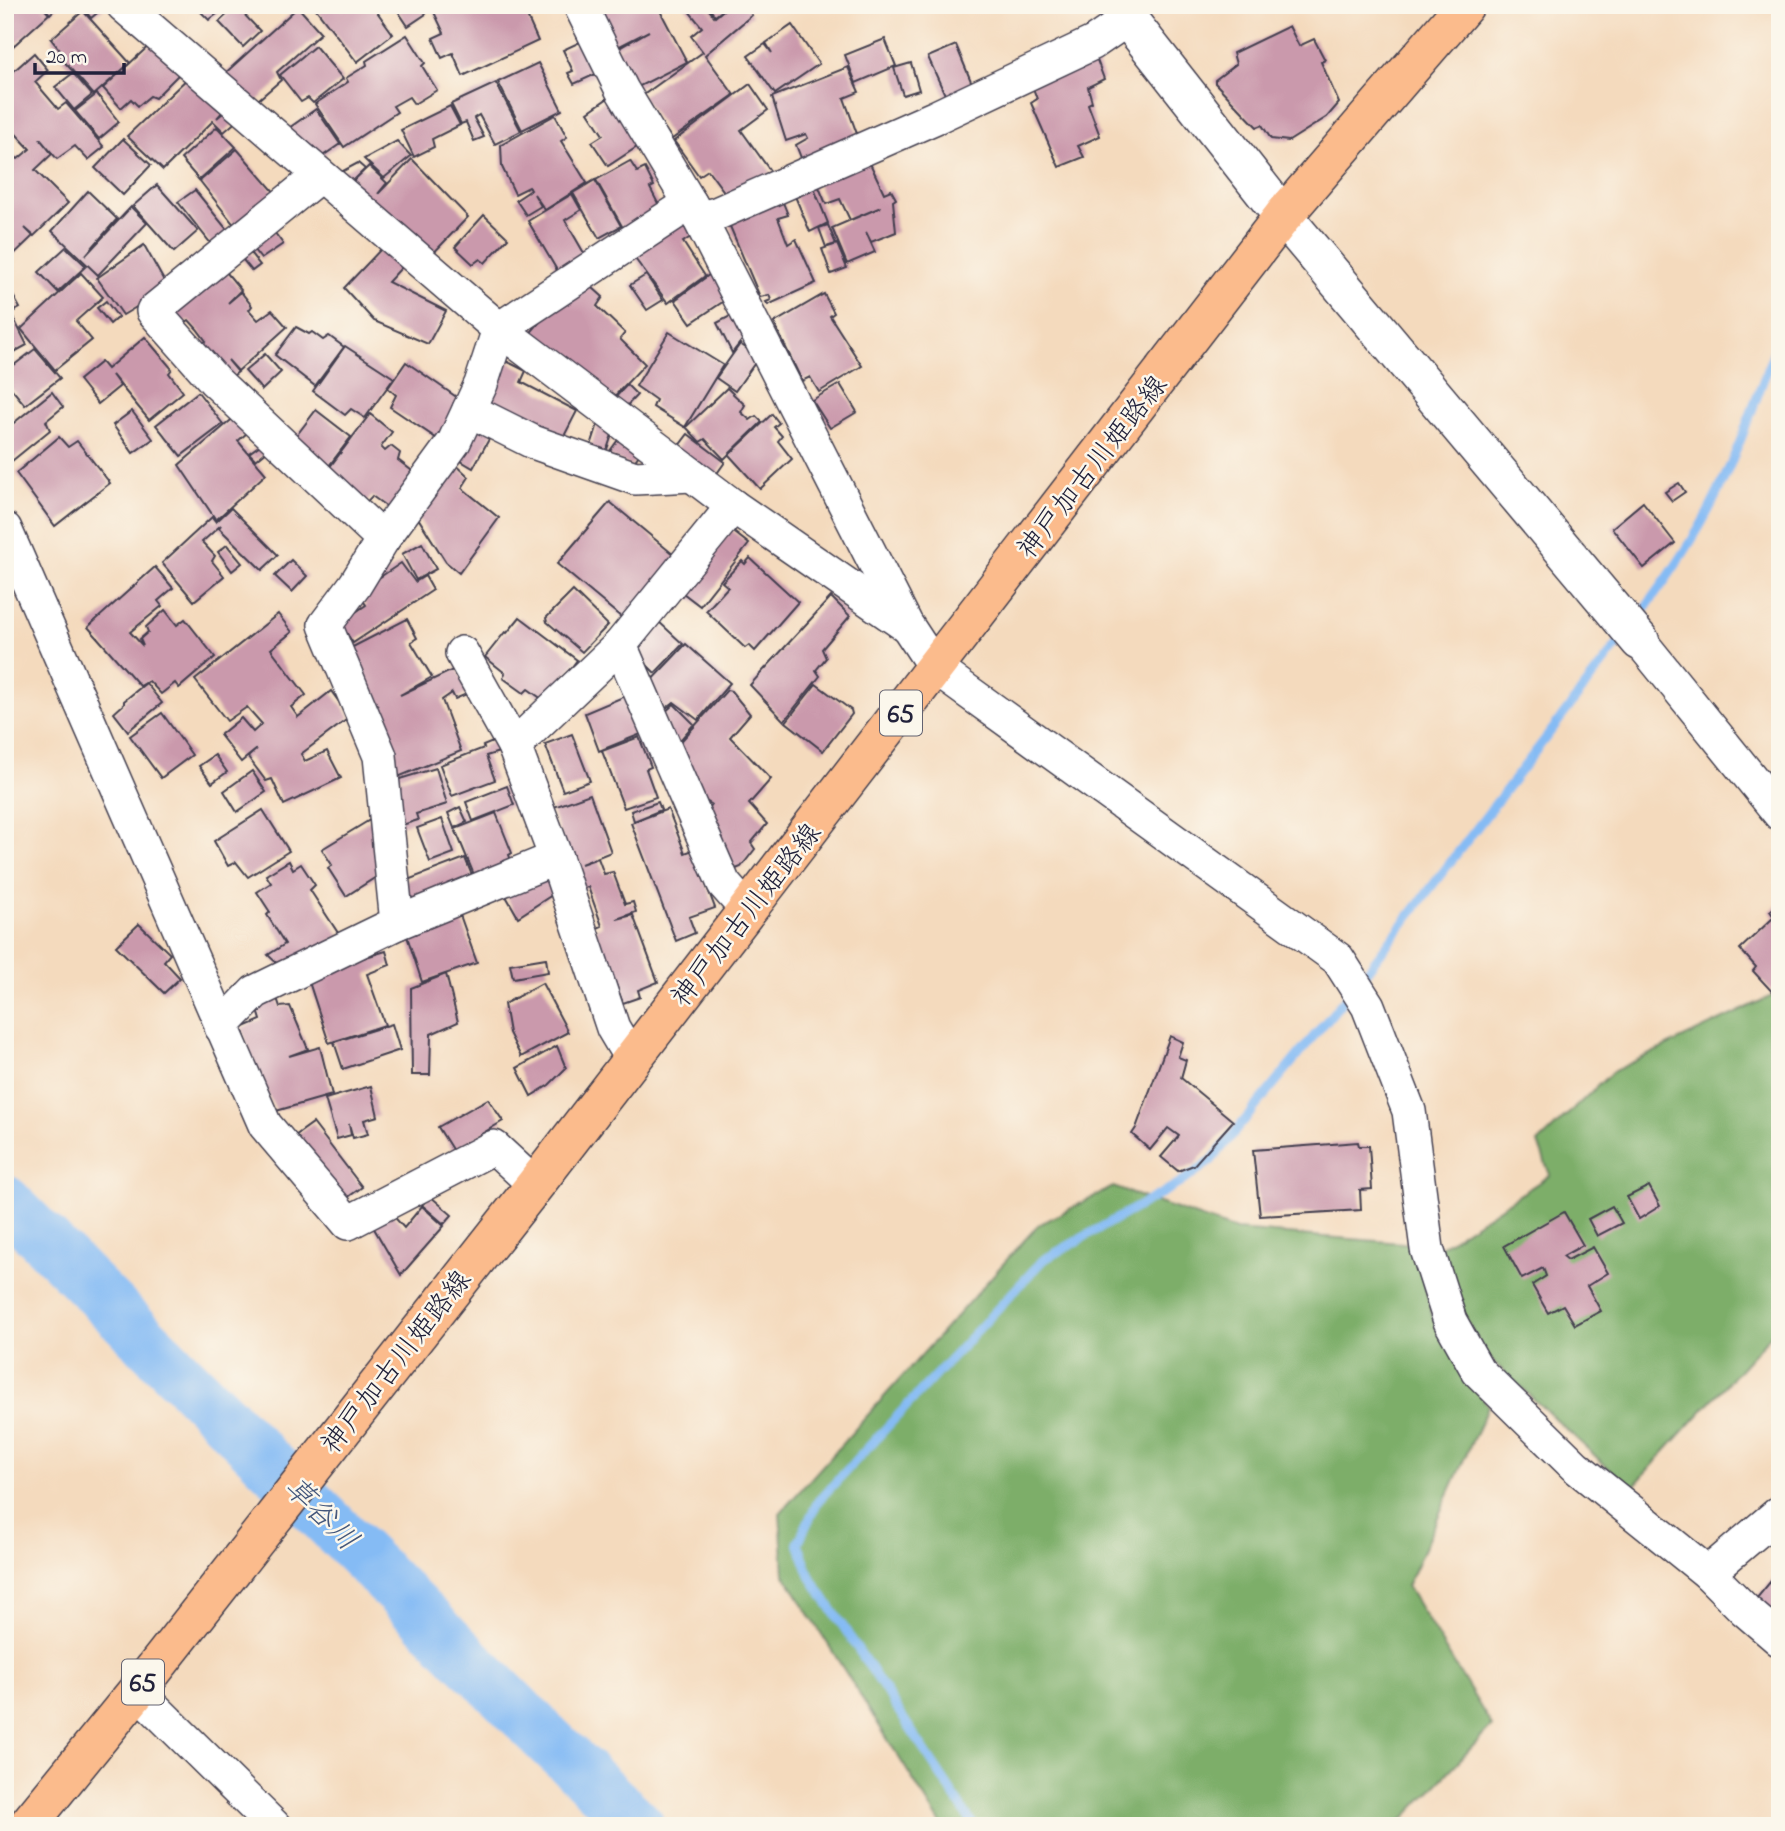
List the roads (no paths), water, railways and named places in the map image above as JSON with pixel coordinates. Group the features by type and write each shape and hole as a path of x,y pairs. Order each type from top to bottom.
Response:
{"main road":[{"name":"神戸加古川姫路線","path":"26,1826 137,1690 535,1185 1283,216 1465,5"}],"street":[{"path":"123,5 499,328 733,506 908,627"},
{"path":"580,5 622,90 695,211 908,627 935,668 1338,959 1368,1006 1409,1111 1427,1249 1450,1321 1478,1371 1575,1466 1708,1573 1780,1640"},
{"path":"397,923 380,756 324,625 355,585 383,539 454,442 481,384 499,328 695,211 716,214 936,117 1093,43 1123,12 1283,216 1640,641 1780,814"},
{"path":"319,176 153,311 215,382 383,539"},
{"path":"469,410 533,442 635,478 692,475"},
{"path":"514,746 620,645 733,506"},
{"path":"5,528 265,1125 348,1223 494,1147 535,1185"},
{"path":"620,645 724,884 747,910"},
{"path":"462,653 514,746 556,858 613,1028 632,1060"},
{"path":"221,1027 255,992 397,923 556,858"},
{"path":"1708,1573 1780,1512"},
{"path":"137,1690 274,1826"}],"waterway":[{"path":"1635,622 1674,568 1709,510 1738,445 1780,335"},
{"path":"1360,980 1624,636"},
{"path":"974,1826 810,1576 798,1543 818,1501 1043,1260 1180,1183 1211,1161 1351,991"},
{"name":"草谷川","path":"5,1201 545,1737 639,1826"}]}
